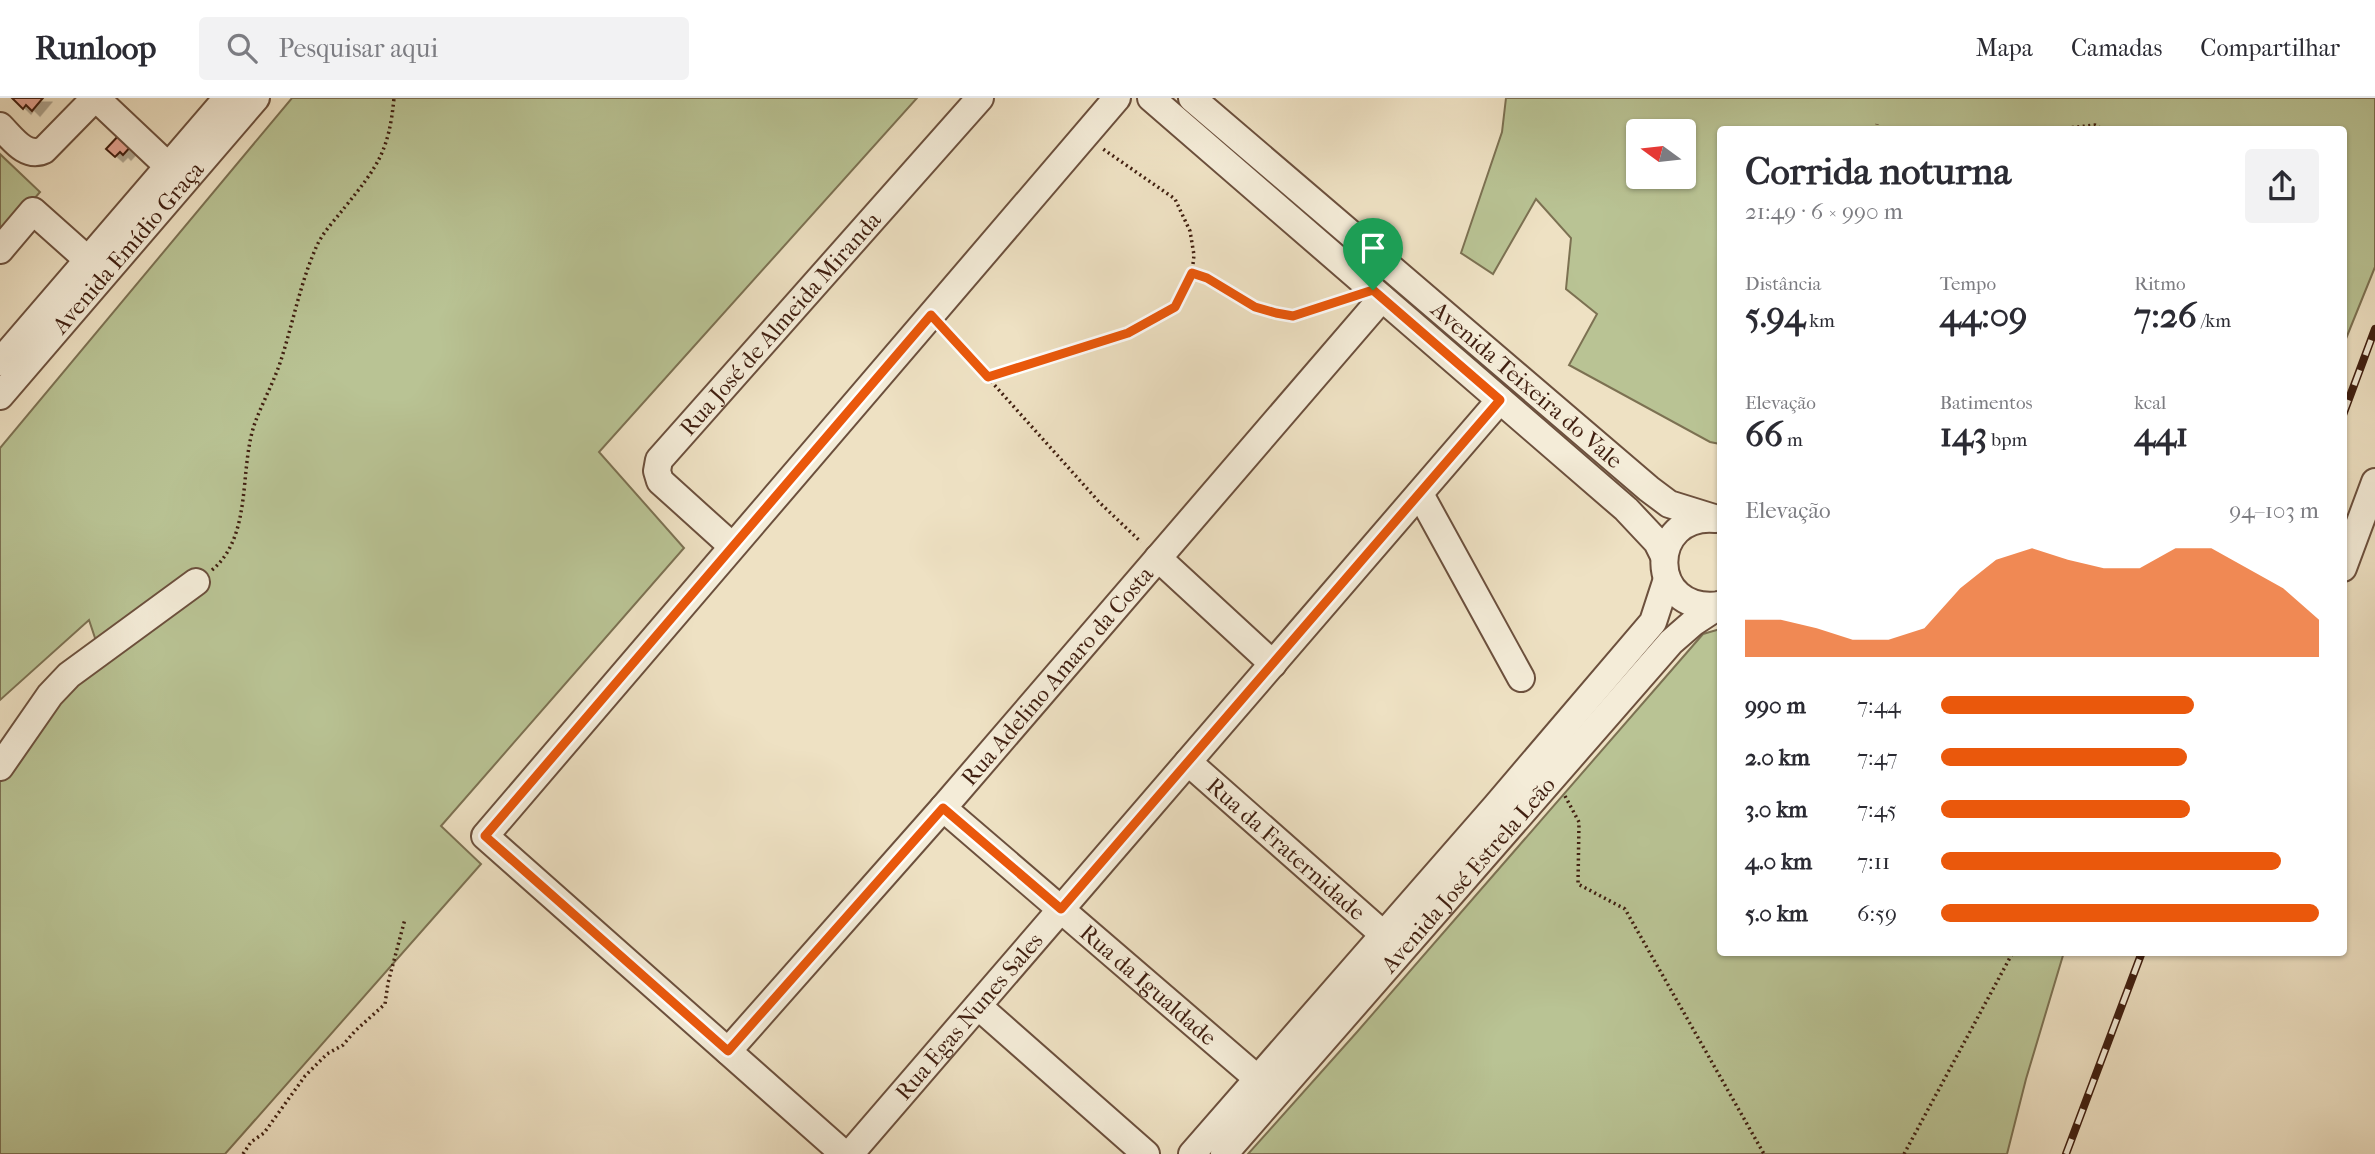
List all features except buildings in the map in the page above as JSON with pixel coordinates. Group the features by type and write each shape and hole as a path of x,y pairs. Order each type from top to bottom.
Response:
{"street":[{"path":"0,127 26,150 38,152 95,98 168,166"},
{"name":"Avenida Emídio Graça","path":"0,362 226,98"},
{"name":"Avenida Emídio Graça","path":"0,396 256,98"},
{"name":"Rua José de Almeida Miranda","path":"732,546 660,481 657,471 659,460 980,98"},
{"path":"844,1154 485,836 1117,98"},
{"name":"Avenida Teixeira do Vale","path":"1151,98 1626,509 1657,542 1674,590 1683,599 1695,605 1717,606"},
{"name":"Avenida Teixeira do Vale","path":"1192,98 1649,489 1669,503 1717,519"},
{"path":"0,250 33,211 88,260"},
{"name":"Rua Adelino Amaro da Costa","path":"728,1051 943,808 1158,558 1377,294"},
{"name":"Rua Egas Nunes Sales","path":"850,1154 1500,400"},
{"path":"2347,557 2375,482"},
{"path":"1420,494 1521,678"},
{"name":"Avenida Teixeira do Vale","path":"1653,622 1666,567 1668,542 1676,531 1687,523 1700,518 1717,519"},
{"path":"1158,558 1273,664"},
{"path":"0,767 50,695 69,675 196,582"},
{"name":"Avenida José Estrela Leão","path":"1224,1154 1671,642 1717,607"},
{"name":"Avenida José Estrela Leão","path":"1192,1154 1653,622"},
{"name":"Rua da Fraternidade","path":"1188,762 1384,935"},
{"name":"Rua da Igualdade","path":"943,808 1258,1079"},
{"path":"978,1006 1146,1154"}],"path":[{"path":"196,582 219,563 233,539 243,502 255,422 279,365 316,247 370,177 384,152 394,98"},
{"path":"988,377 1128,333 1148,324 1175,307 1192,273 1194,256 1190,231 1175,199 1084,136"},
{"path":"1192,273 1207,278 1255,307 1293,316 1377,294"},
{"path":"931,315 1100,503 1158,558"},
{"path":"1554,776 1578,822 1578,884 1625,909 1764,1154"},
{"path":"243,1154 251,1142 264,1133 306,1076 327,1054 344,1045 384,1004 405,919"},
{"path":"1904,1154 2011,956"}],"green space":[{"path":"292,98 917,98 599,452 684,548 441,826 481,864 225,1154 0,1154 0,759 59,695 103,662 89,620 0,700 0,448"},
{"path":"1506,98 2375,98 2375,267 2347,336 2347,126 1717,126 1717,443 1569,365 1597,314 1566,289 1571,238 1536,199 1493,274 1461,253 1502,132"},
{"path":"0,154 40,192 0,239"},
{"path":"1717,630 1717,956 2063,956 2007,1154 1248,1154 1357,1032 1703,634"}],"railway":[{"path":"2347,404 2375,329"},
{"path":"2066,1154 2140,956"}],"route":[{"path":"1192,273 1207,278 1255,307 1293,316 1373,290 1500,400 1061,909 943,808 728,1051 485,836 931,315 988,377 1035,364 1148,324 1175,307 1192,273"}]}
